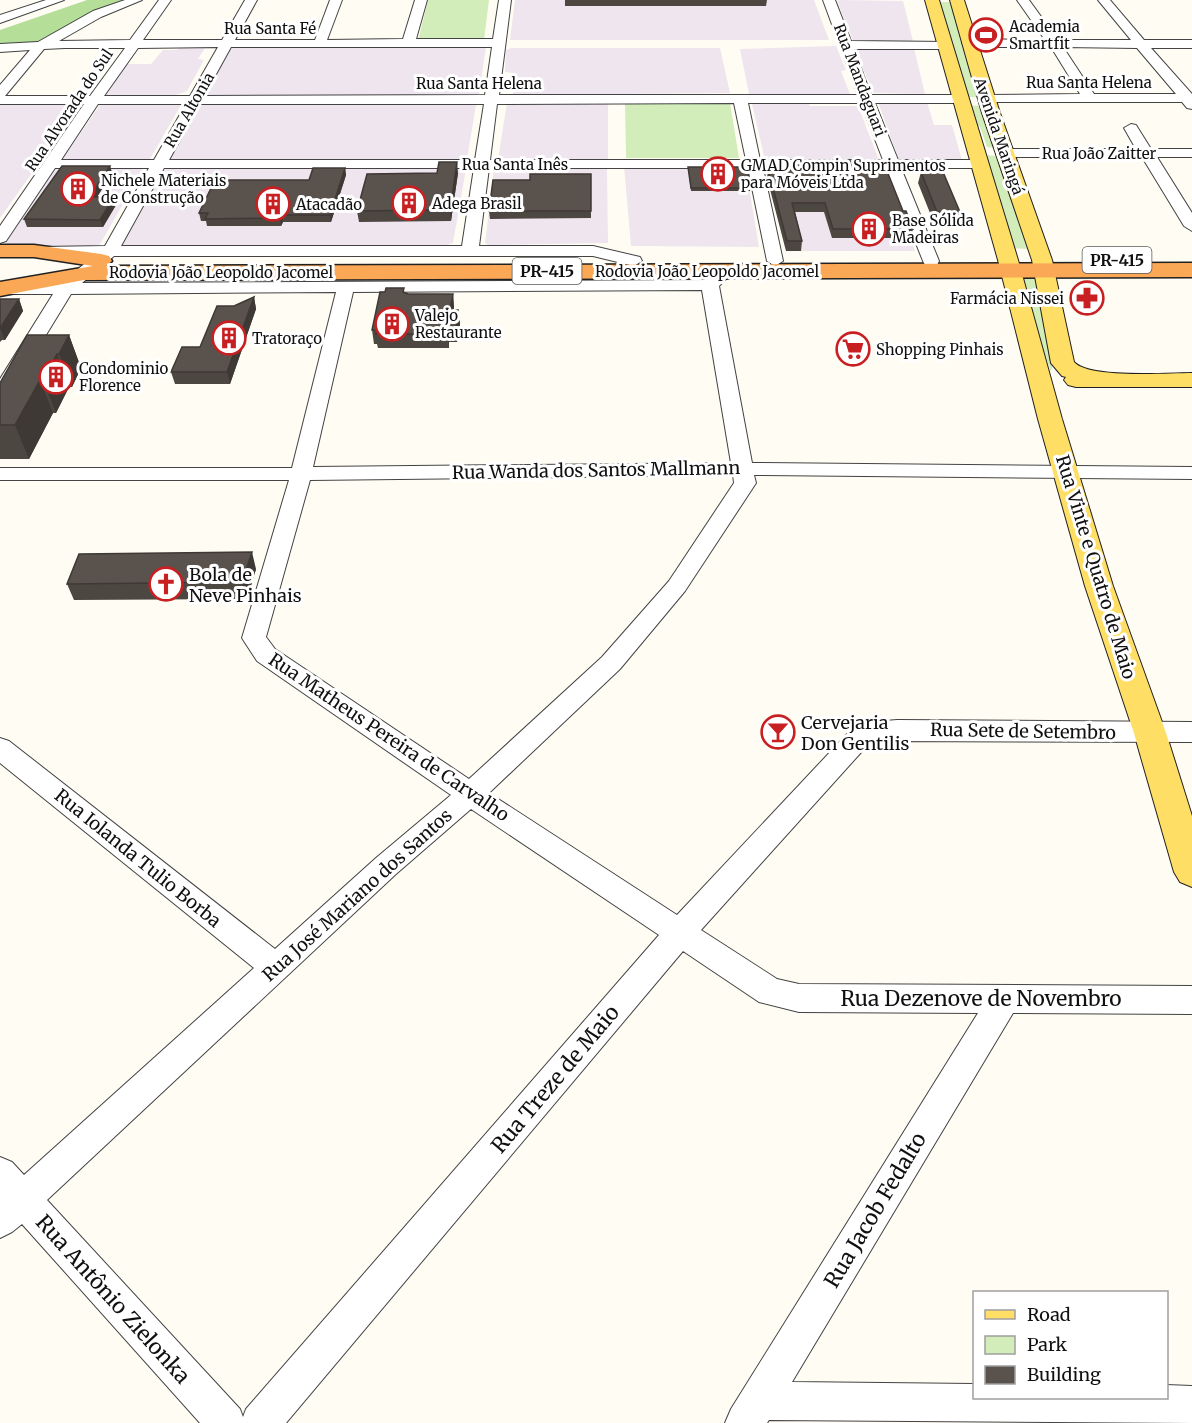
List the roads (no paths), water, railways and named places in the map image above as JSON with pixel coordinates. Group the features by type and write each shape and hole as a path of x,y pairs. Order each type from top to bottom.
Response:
{"highway":[{"name":"Rodovia João Leopoldo Jacomel","path":"0,251 34,251 98,262 718,278 1009,265 1192,260"},
{"name":"Rodovia João Leopoldo Jacomel","path":"4,289 98,262 931,261 1009,265"},
{"name":"Rodovia João Leopoldo Jacomel","path":"1043,265 1192,270"}],"main road":[{"name":"Avenida Maringá","path":"932,0 1009,265"},
{"name":"Avenida Maringá","path":"957,0 986,99 1043,265"},
{"path":"959,99 986,99"},
{"path":"977,158 1005,153"},
{"name":"Rua Vinte e Quatro de Maio","path":"1009,265 1099,586 1150,733 1192,872"},
{"path":"1043,265 1063,363 1070,371 1098,378"},
{"path":"1044,396 1048,388 1055,384 1098,378 1192,380"}],"street":[{"path":"0,19 58,0"},
{"path":"0,93 40,46 97,14 136,0"},
{"name":"Rua Alvorada do Sul","path":"0,238 165,0"},
{"name":"Rua Altonia","path":"98,262 195,100 251,0"},
{"path":"319,45 336,0"},
{"path":"408,44 421,0"},
{"path":"470,251 505,0"},
{"name":"Rua Mandaguari","path":"830,0 866,99 931,261"},
{"path":"1023,0 1089,98"},
{"path":"1104,0 1190,101"},
{"path":"968,43 1192,44"},
{"name":"Rua Santa Fé","path":"0,48 133,44 499,44"},
{"path":"846,45 944,45"},
{"name":"Rua Santa Helena","path":"986,99 1089,98 1190,101"},
{"path":"740,99 775,261"},
{"name":"Rua Santa Helena","path":"0,100 959,99"},
{"path":"1131,128 1192,226"},
{"name":"Rua João Zaitter","path":"1005,153 1192,153"},
{"name":"Rua Santa Inês","path":"52,164 892,163 977,158"},
{"name":"Rodovia João Leopoldo Jacomel","path":"98,262 470,251 593,251 634,261"},
{"path":"0,394 65,289 98,262"},
{"name":"Rodovia João Leopoldo Jacomel","path":"4,289 346,287 718,278"},
{"name":"Rua José Mariano dos Santos","path":"8,1197 275,968 470,794 611,663 677,586 745,483 741,469 718,278"},
{"name":"Rua Matheus Pereira de Carvalho","path":"346,287 301,474 254,638 266,656 770,992"},
{"name":"Rua Wanda dos Santos Mallmann","path":"0,474 208,472 301,474 741,469 1192,473"},
{"name":"Rua Sete de Setembro","path":"856,741 873,732 897,729 1192,732"},
{"name":"Rua Treze de Maio","path":"260,1423 680,932 856,741"},
{"name":"Rua Iolanda Tulio Borba","path":"0,748 275,968"},
{"name":"Rua Dezenove de Novembro","path":"770,992 800,998 1192,1000"},
{"name":"Rua Jacob Fedalto","path":"752,1412 1005,998"},
{"name":"Rua Antônio Zielonka","path":"8,1197 226,1423"},
{"path":"752,1412 1192,1405"}],"place":[{"name":"Academia Smartfit","path":"986,35"},
{"name":"GMAD Compin Suprimentos para Móveis Ltda","path":"718,174"},
{"name":"Nichele Materiais de Construção","path":"78,189"},
{"name":"Adega Brasil","path":"409,203"},
{"name":"Atacadão","path":"273,204"},
{"name":"Base Sólida Madeiras","path":"869,229"},
{"name":"Farmácia Nissei","path":"1087,298"},
{"name":"Valejo Restaurante","path":"392,324"},
{"name":"Tratoraço","path":"229,338"},
{"name":"Shopping Pinhais","path":"853,349"},
{"name":"Condominio Florence","path":"56,377"},
{"name":"Bola de Neve Pinhais","path":"166,584"},
{"name":"Cervejaria Don Gentilis","path":"778,732"}]}
